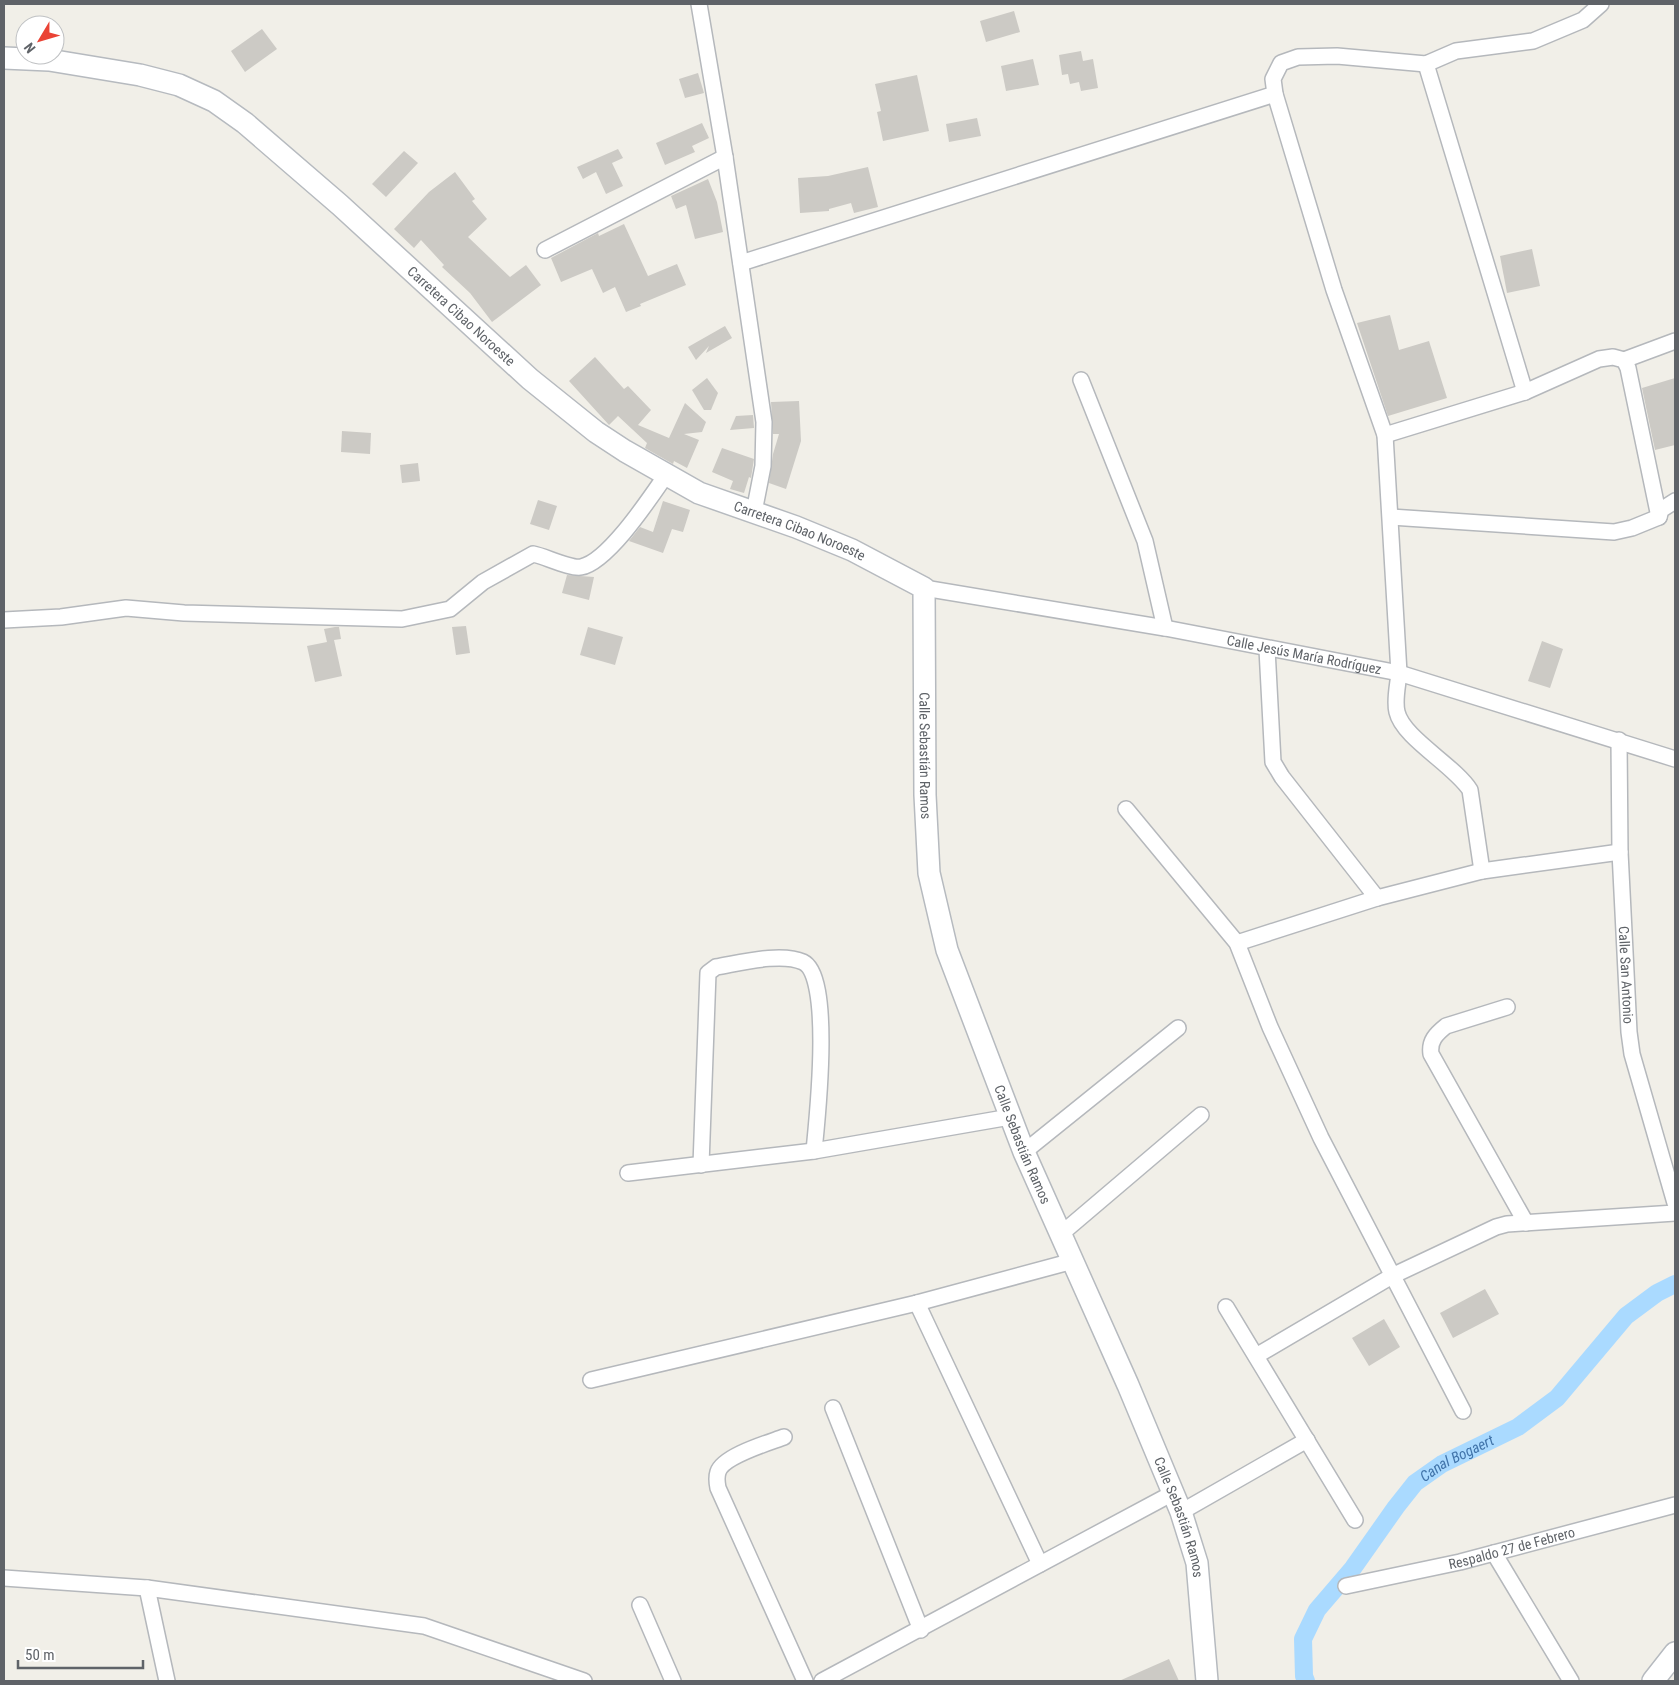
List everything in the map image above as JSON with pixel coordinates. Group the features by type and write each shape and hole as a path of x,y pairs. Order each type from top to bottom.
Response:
{"main road":[{"name":"Carretera Cibao Noroeste","path":"4,58 49,60 140,75 179,85 214,101 245,123 340,205 537,385 596,432 699,493 852,550 924,588"},
{"name":"Calle Sebastián Ramos","path":"924,588 926,795 929,873 947,950 1024,1152 1181,1512 1197,1563 1207,1681"},
{"path":"1653,1681 1675,1652"}],"street":[{"path":"699,4 725,157 764,422 763,466 754,512"},
{"path":"1482,871 1470,790 1463,780 1417,739 1400,719 1396,705 1399,673 1385,435 1334,290 1275,94 1273,79 1281,63 1298,57 1337,56 1426,64 1456,51 1533,41 1583,20 1601,4"},
{"path":"1426,64 1525,392"},
{"path":"741,263 1275,94"},
{"path":"545,250 725,157"},
{"path":"1385,435 1525,392 1599,359 1613,357 1624,360 1675,341"},
{"path":"1624,360 1631,381 1659,517"},
{"path":"1081,380 1145,541 1165,628"},
{"path":"4,620 61,617 126,608 184,613 402,619 426,615 450,609 484,582 532,554 580,568 594,561 629,527 666,475"},
{"path":"1659,517 1661,510 1675,501"},
{"path":"1391,517 1614,532 1632,528 1659,517"},
{"name":"Calle Jesús María Rodríguez","path":"924,588 1165,628 1399,673 1675,759"},
{"path":"1267,649 1274,762 1282,777 1377,898"},
{"name":"Calle San Antonio","path":"1619,740 1620,852 1627,1010 1632,1054 1675,1203"},
{"path":"1126,809 1237,943 1270,1027 1321,1138 1463,1411"},
{"path":"1237,943 1377,898 1482,871 1620,852"},
{"path":"701,1165 708,973 716,967 784,957 804,962 814,976 822,1040 814,1151"},
{"path":"1507,1007 1446,1026 1438,1032 1430,1047 1431,1054 1526,1223"},
{"path":"1024,1152 1178,1028"},
{"path":"1061,1234 1201,1115"},
{"path":"628,1173 814,1151 1010,1117"},
{"path":"1256,1356 1392,1276 1483,1231 1507,1224 1675,1212"},
{"path":"591,1380 916,1303 1073,1261"},
{"path":"916,1303 1040,1564"},
{"path":"1226,1307 1354,1520"},
{"path":"833,1408 921,1630"},
{"path":"784,1437 731,1458 718,1471 717,1480 718,1488 805,1681"},
{"path":"1181,1512 1307,1440"},
{"path":"822,1681 921,1630 1172,1493"},
{"name":"Respaldo 27 de Febrero","path":"1346,1586 1494,1553 1675,1505"},
{"path":"1494,1553 1571,1681"},
{"path":"4,1578 147,1588 424,1626 584,1681"},
{"path":"147,1588 167,1681"},
{"path":"640,1605 672,1681"}],"building":[{"path":"1014,11 1020,32 986,42 980,21"},
{"path":"262,29 277,49 245,72 231,51"},
{"path":"1081,51 1083,61 1093,59 1098,88 1081,91 1079,82 1070,84 1068,74 1062,75 1059,55"},
{"path":"1033,59 1039,85 1006,91 1001,66"},
{"path":"698,73 704,93 685,98 679,79"},
{"path":"917,75 929,131 883,141 877,112 881,111 875,84"},
{"path":"977,118 981,136 949,142 946,124"},
{"path":"702,123 709,138 692,146 695,152 665,165 656,143"},
{"path":"618,149 623,158 612,163 623,186 606,194 596,172 583,179 577,167"},
{"path":"404,151 418,163 386,197 372,184"},
{"path":"868,167 878,207 854,213 851,203 829,209 829,211 800,213 798,178 828,176"},
{"path":"455,172 475,199 472,201 487,219 468,237 510,277 526,265 541,285 492,322 470,293 442,267 444,265 421,240 414,248 394,229 429,192"},
{"path":"708,179 717,202 723,232 695,239 686,205 676,209 671,196"},
{"path":"624,224 648,276 677,264 686,285 640,304 641,306 626,312 615,287 603,293 592,269 561,282 551,258 598,233 599,236"},
{"path":"1532,249 1540,286 1507,293 1500,256"},
{"path":"1390,315 1399,350 1429,341 1447,398 1388,416 1357,323"},
{"path":"725,326 732,338 706,353 709,346 696,360 688,347"},
{"path":"595,357 624,389 628,386 651,410 638,425 669,438 685,403 706,422 702,432 684,434 699,440 687,468 674,461 673,464 645,448 647,443 618,416 609,425 569,381"},
{"path":"707,378 718,393 711,410 704,410 692,390"},
{"path":"1675,378 1675,445 1655,450 1642,388"},
{"path":"799,401 801,441 786,489 769,483 773,454 779,434 773,434 771,402"},
{"path":"753,415 754,428 730,430 736,416"},
{"path":"342,431 371,433 370,454 341,452"},
{"path":"722,448 754,459 751,478 749,477 744,493 730,489 733,481 712,472"},
{"path":"418,463 420,481 402,483 400,465"},
{"path":"538,500 557,506 549,530 530,524"},
{"path":"663,501 690,510 683,532 672,529 663,553 629,541 640,527 653,532"},
{"path":"567,575 594,577 589,600 562,593"},
{"path":"466,626 470,653 456,655 452,627"},
{"path":"339,627 341,639 334,640 342,676 315,682 307,646 327,642 324,629"},
{"path":"588,627 623,637 615,665 580,655"},
{"path":"1542,641 1563,649 1550,688 1528,681"},
{"path":"1485,1289 1499,1314 1453,1338 1440,1313"},
{"path":"1384,1319 1400,1347 1369,1366 1352,1338"},
{"path":"1169,1659 1179,1681 1119,1681"}],"waterway":[{"name":"Canal Bogaert","path":"1306,1681 1304,1676 1303,1639 1317,1610 1353,1568 1415,1483 1442,1464 1518,1427 1557,1398 1626,1316 1657,1293 1675,1284"}]}
